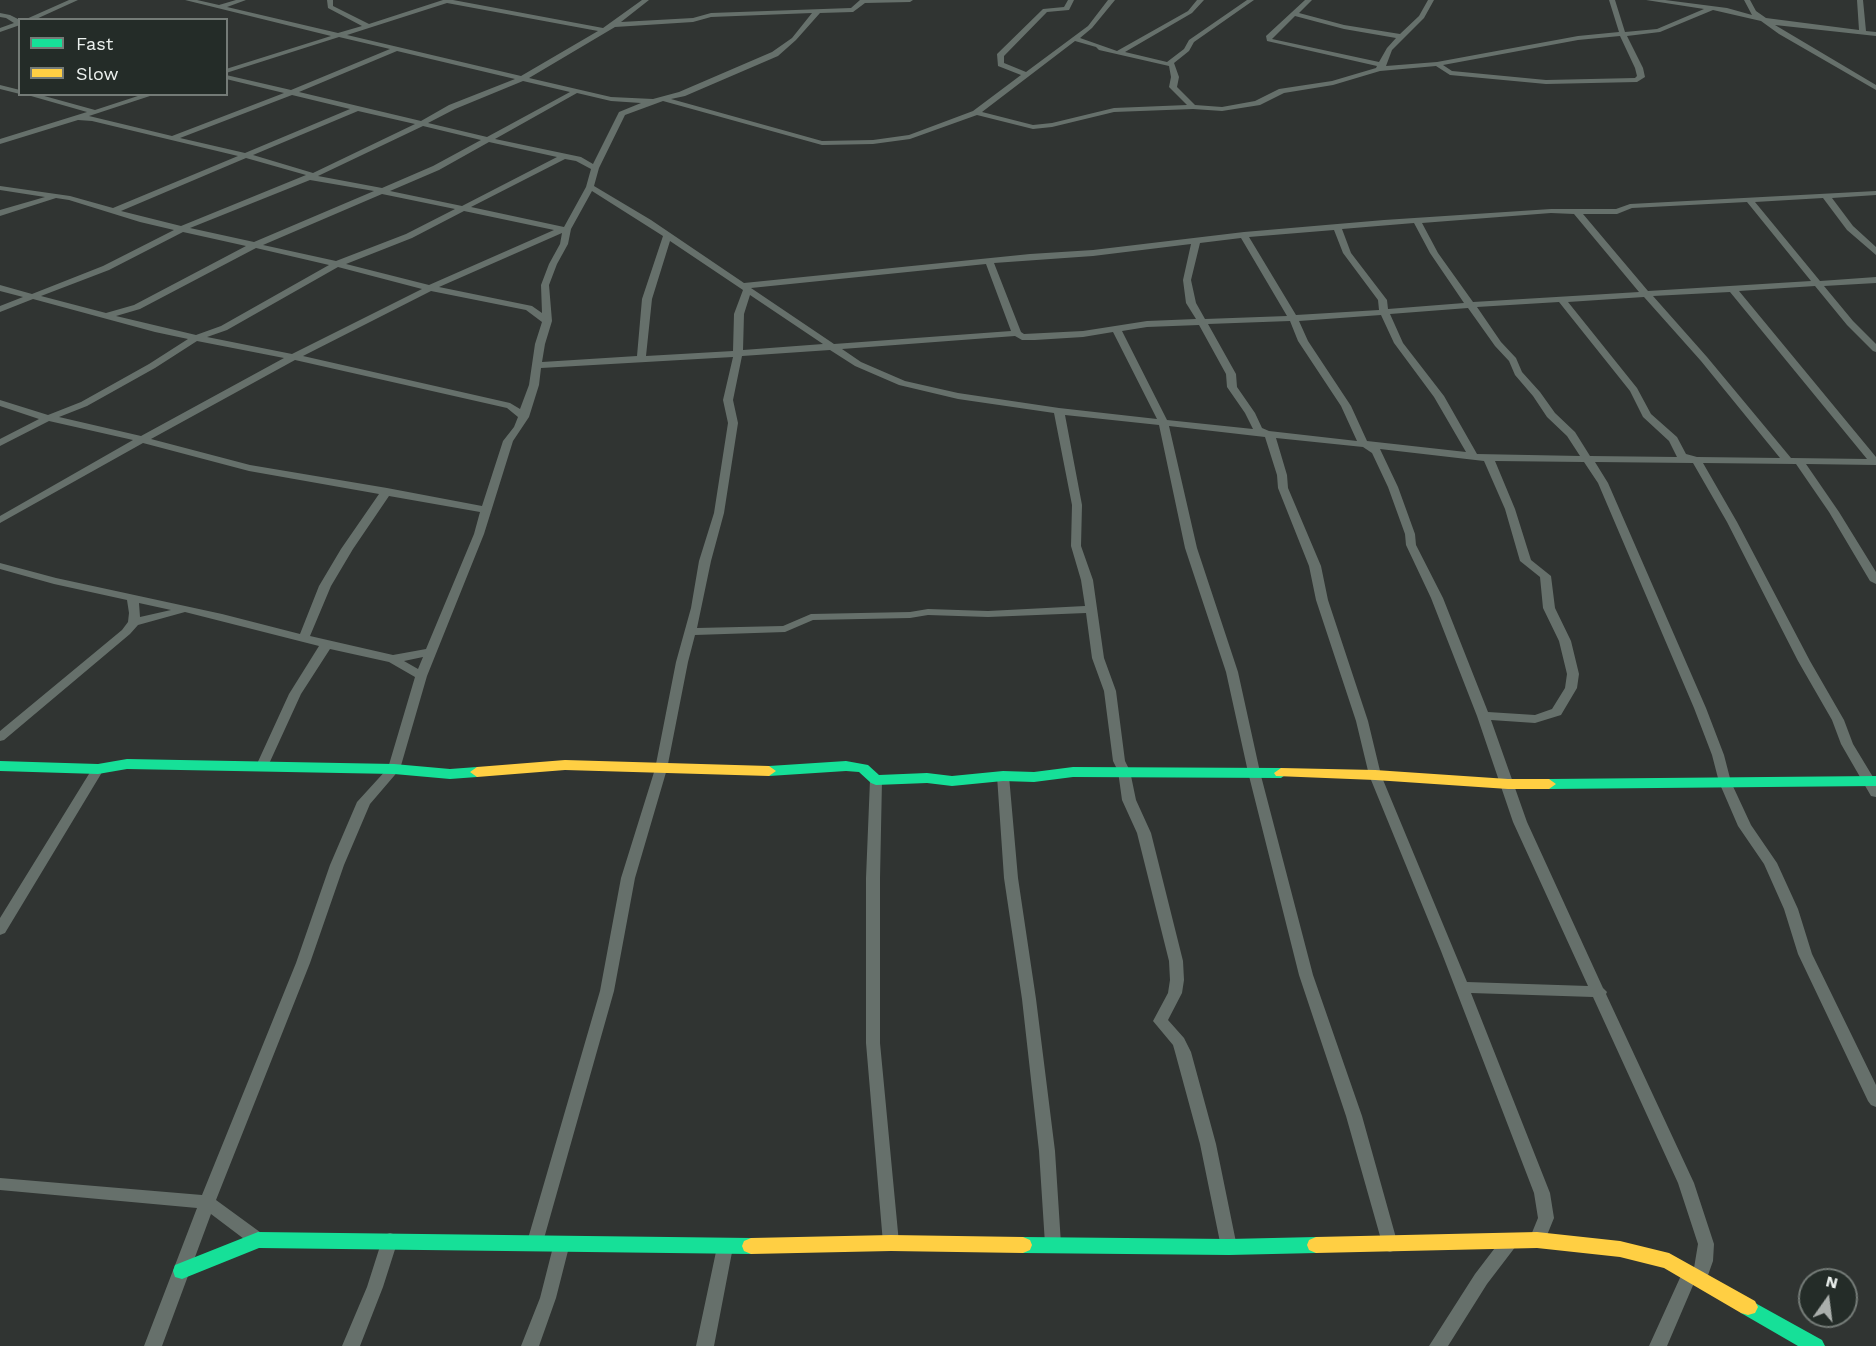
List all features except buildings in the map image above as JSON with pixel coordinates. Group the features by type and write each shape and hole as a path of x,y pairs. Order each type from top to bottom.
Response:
{"street":[{"path":"32,18 75,0"},
{"path":"188,0 391,50 525,77 611,99 653,101"},
{"path":"206,4 226,0"},
{"path":"219,8 243,0"},
{"path":"330,0 330,7 368,27"},
{"path":"430,0 603,30"},
{"path":"0,309 106,268 184,229 264,193 313,175 421,125 452,107 525,77 613,25 646,0"},
{"path":"613,25 693,20 711,15 853,10 864,0 910,0"},
{"path":"1027,75 1001,64 1000,56 1045,10 1065,10 1071,0"},
{"path":"663,99 822,143 873,142 921,134 976,113 1090,27 1112,0"},
{"path":"1118,52 1190,12 1201,0"},
{"path":"1169,64 1187,50 1191,41 1251,0"},
{"path":"1309,0 1268,37 1269,40 1381,67"},
{"path":"1381,67 1389,49 1422,17 1431,0"},
{"path":"1437,64 1450,73 1546,82 1637,80 1641,77 1639,68 1623,35 1612,0"},
{"path":"1649,0 1710,9 1775,23 1876,34"},
{"path":"1747,0 1748,5 1761,19 1806,49 1876,87"},
{"path":"1860,0 1863,32"},
{"path":"228,70 446,1"},
{"path":"784,12 786,2"},
{"path":"976,113 1033,127 1052,125 1114,110 1193,107 1222,109 1249,105 1282,92 1334,83 1381,67 1437,64 1578,38 1658,31 1710,9"},
{"path":"153,1346 207,1202 303,963 337,865 364,802 394,769 421,676 464,573 508,441 524,417 530,400 540,344 547,321 545,285 564,244 565,229 590,187 595,168 622,114 653,101 682,94 775,54 801,32 810,18 818,11"},
{"path":"1295,14 1344,27 1403,37"},
{"path":"0,15 18,23"},
{"path":"0,30 18,23"},
{"path":"1075,39 1101,49 1173,66 1173,87 1193,107"},
{"path":"170,139 292,92 391,50"},
{"path":"1852,73 1873,76"},
{"path":"228,77 421,125 578,159 595,168"},
{"path":"0,87 18,92"},
{"path":"380,191 435,168 578,90"},
{"path":"33,96 170,139 247,156 368,192"},
{"path":"0,142 93,115 147,96"},
{"path":"611,99 617,103 622,114"},
{"path":"114,211 356,109"},
{"path":"0,443 48,417 84,404 152,366 195,338 224,328 337,264 409,236 565,156"},
{"path":"590,187 668,236 858,364 902,383 967,398 1059,411 1488,458 1876,462"},
{"path":"0,188 57,196 430,288 529,308 547,321"},
{"path":"105,316 137,307 255,245 368,192 380,191 565,229"},
{"path":"26,205 34,198 32,192"},
{"path":"746,288 989,261 1093,253 1244,234 1576,211 1617,212 1630,206 1876,193"},
{"path":"0,213 57,196"},
{"path":"1826,196 1850,228 1876,252"},
{"path":"1750,201 1850,323 1876,349"},
{"path":"1576,211 1704,358 1786,460"},
{"path":"1418,221 1434,253 1498,344 1513,360 1518,373 1537,393 1551,415 1571,434 1603,483 1614,505 1624,537 1700,708 1718,755 1725,782 1745,826 1770,863 1791,909 1805,954 1876,1101"},
{"path":"1337,228 1347,253 1382,300 1384,311 1399,343 1439,396 1473,456"},
{"path":"0,520 291,358 430,288 565,229"},
{"path":"1244,234 1293,318 1303,341 1346,406 1363,443 1376,450 1393,487 1410,534 1411,545 1431,583 1484,716 1520,822 1686,1183 1706,1244 1705,1261 1694,1276 1659,1346"},
{"path":"641,360 647,299 668,236"},
{"path":"1196,241 1187,280 1191,303 1231,374 1232,387 1250,413 1258,430 1270,435"},
{"path":"989,261 1017,333 1022,337 1147,324 1293,318 1876,280"},
{"path":"0,288 195,338 349,368 510,406 524,417"},
{"path":"535,1242 607,991 628,878 661,769 682,662 692,632 705,561 719,513 733,423 728,400 738,354 739,314 746,288"},
{"path":"1733,290 1876,462"},
{"path":"1562,300 1634,390 1647,415 1672,439 1682,456 1696,460 1732,522 1804,662 1838,720 1847,744 1874,785"},
{"path":"1116,329 1163,421 1191,548 1232,672 1254,772 1306,975 1354,1116 1390,1245"},
{"path":"537,365 577,361 738,354 1017,333"},
{"path":"495,403 530,400"},
{"path":"0,403 142,439 208,459 485,510"},
{"path":"1059,411 1077,505 1076,546 1087,580 1098,658 1110,691 1119,761 1124,771 1130,800 1140,820 1149,850 1159,899 1176,961 1175,993 1168,1008 1162,1013 1161,1021 1179,1042 1183,1053 1208,1144 1229,1247"},
{"path":"1270,435 1282,475 1283,488 1315,566 1322,600 1362,721 1376,775 1542,1193 1546,1218 1537,1240"},
{"path":"1484,716 1535,719 1551,715 1557,712 1571,688 1573,674 1565,641 1549,608 1545,576 1526,561 1510,510 1488,458"},
{"path":"1800,461 1876,581"},
{"path":"304,637 325,586 347,549 387,492"},
{"path":"0,566 393,659 421,676"},
{"path":"0,737 126,632 134,622 132,598"},
{"path":"134,622 185,609"},
{"path":"692,632 785,629 811,617 910,615 928,612 988,614 1092,609"},
{"path":"262,766 295,694 327,644"},
{"path":"393,659 431,652"},
{"path":"0,766 98,769 127,764 262,766 394,769 450,774 565,765 763,771 846,766 863,768 876,780 927,778 952,781 1003,776 1034,777 1073,772 1124,771 1376,775 1508,784 1725,782 1874,785"},
{"path":"0,930 98,769"},
{"path":"1003,776 1011,878 1029,999 1047,1151 1053,1244"},
{"path":"876,780 873,878 873,1044 891,1243"},
{"path":"1462,987 1600,992"},
{"path":"0,1184 207,1202 258,1240"},
{"path":"182,1271 258,1240 725,1246 891,1243 1229,1247 1537,1240 1620,1249 1669,1261 1815,1346"},
{"path":"351,1346 375,1287 390,1240"},
{"path":"1438,1346 1481,1279 1510,1241"},
{"path":"530,1346 548,1298 562,1243"},
{"path":"705,1346 725,1246"}],"traffic: fast":[{"path":"0,766 98,769 127,764 394,769 450,774 477,772"},
{"path":"769,771 846,766 863,768 876,780 927,778 952,781 1003,776 1034,777 1073,772 1281,773"},
{"path":"1549,784 1876,781"},
{"path":"182,1271 258,1240 751,1246"},
{"path":"1023,1245 1229,1247 1316,1245"},
{"path":"1748,1307 1815,1346"}],"traffic: slow":[{"path":"477,772 565,765 769,771"},
{"path":"1281,773 1375,775 1508,784 1549,784"},
{"path":"1316,1245 1537,1240 1620,1249 1669,1261 1748,1307"},
{"path":"751,1246 891,1243 1023,1245"}]}
